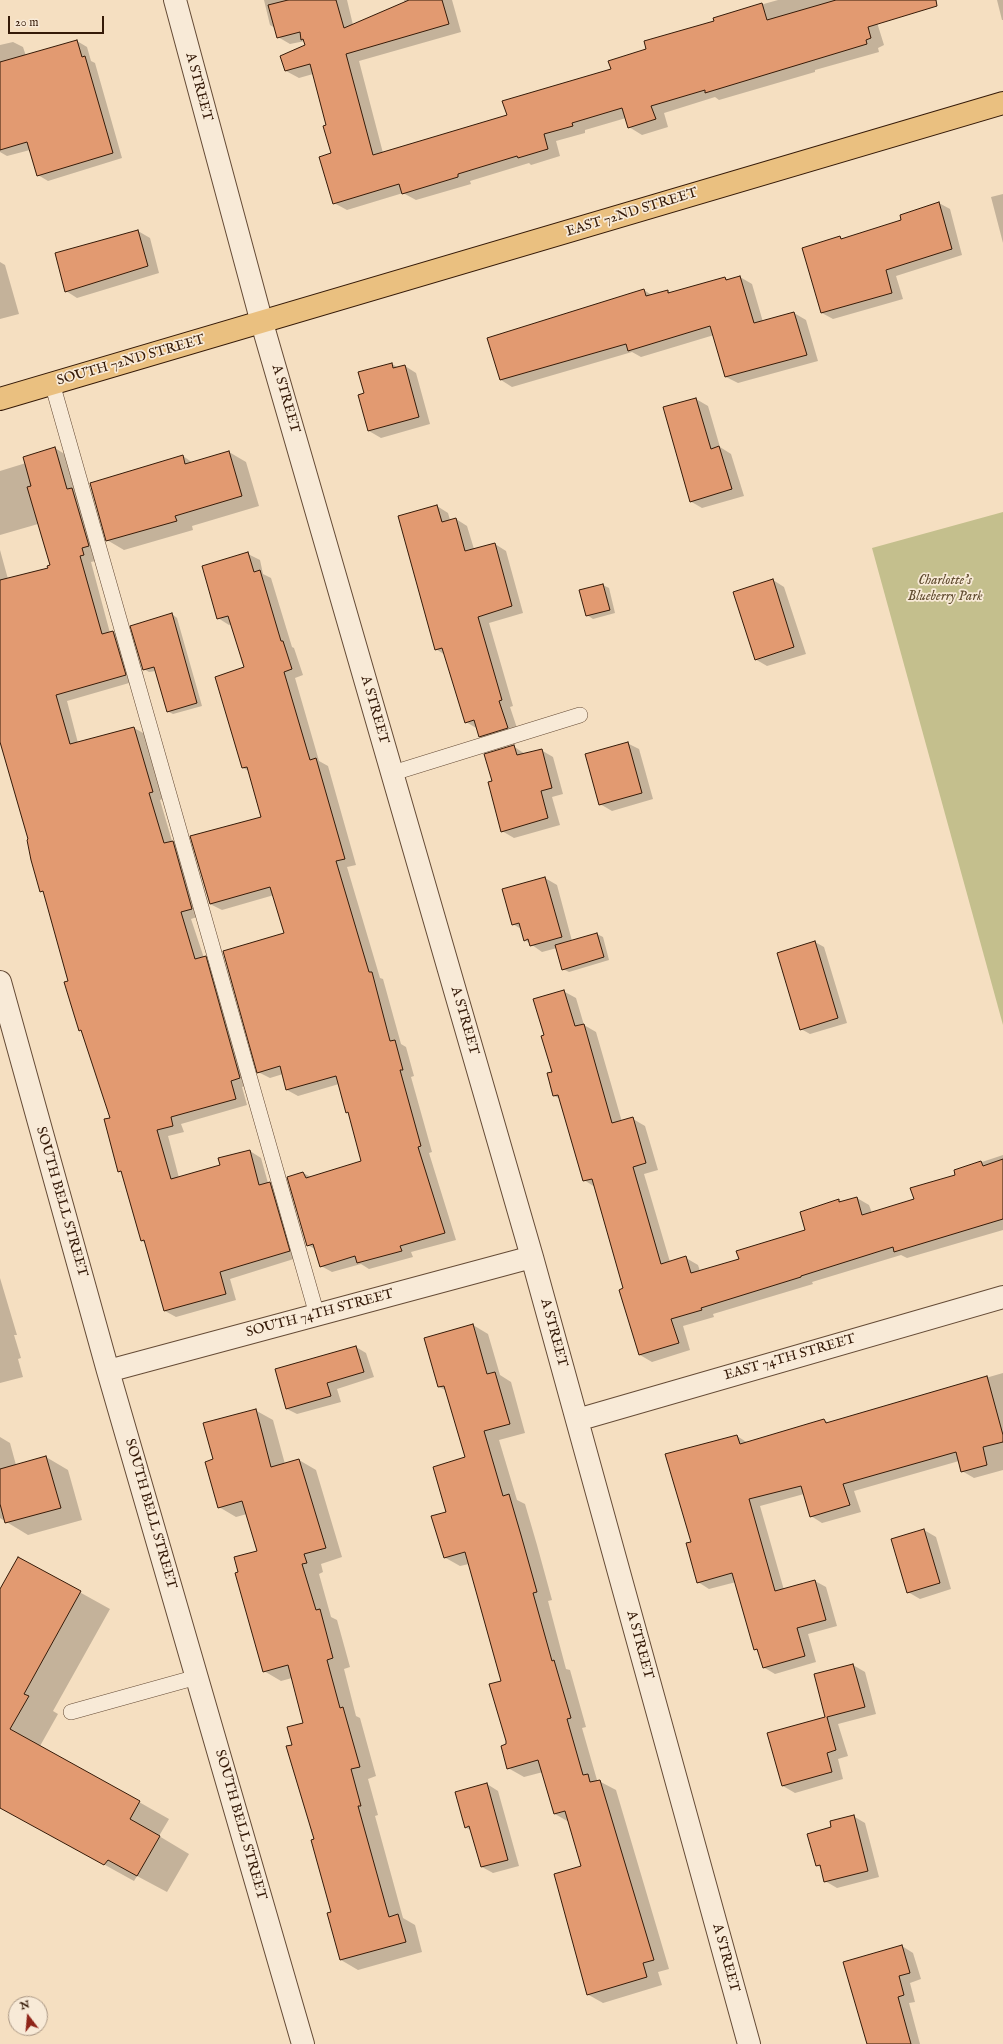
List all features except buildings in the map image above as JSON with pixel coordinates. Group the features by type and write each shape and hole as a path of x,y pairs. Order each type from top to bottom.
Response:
{"main road":[{"name":"EAST 72ND STREET","path":"262,323 1003,103"},
{"name":"SOUTH 72ND STREET","path":"0,398 262,323"}],"street":[{"name":"A STREET","path":"175,0 262,323 532,1257 749,2044"},
{"name":"SOUTH BELL STREET","path":"0,982 108,1371 303,2044"},
{"name":"SOUTH 74TH STREET","path":"108,1371 532,1257"},
{"name":"EAST 74TH STREET","path":"577,1420 1003,1297"}],"lane":[{"path":"52,383 317,1315"},
{"path":"392,773 580,715"},
{"path":"72,1712 197,1677"}],"green space":[{"name":"Charlotte's Blueberry Park","path":"1003,512 1003,1025 872,548"}]}
